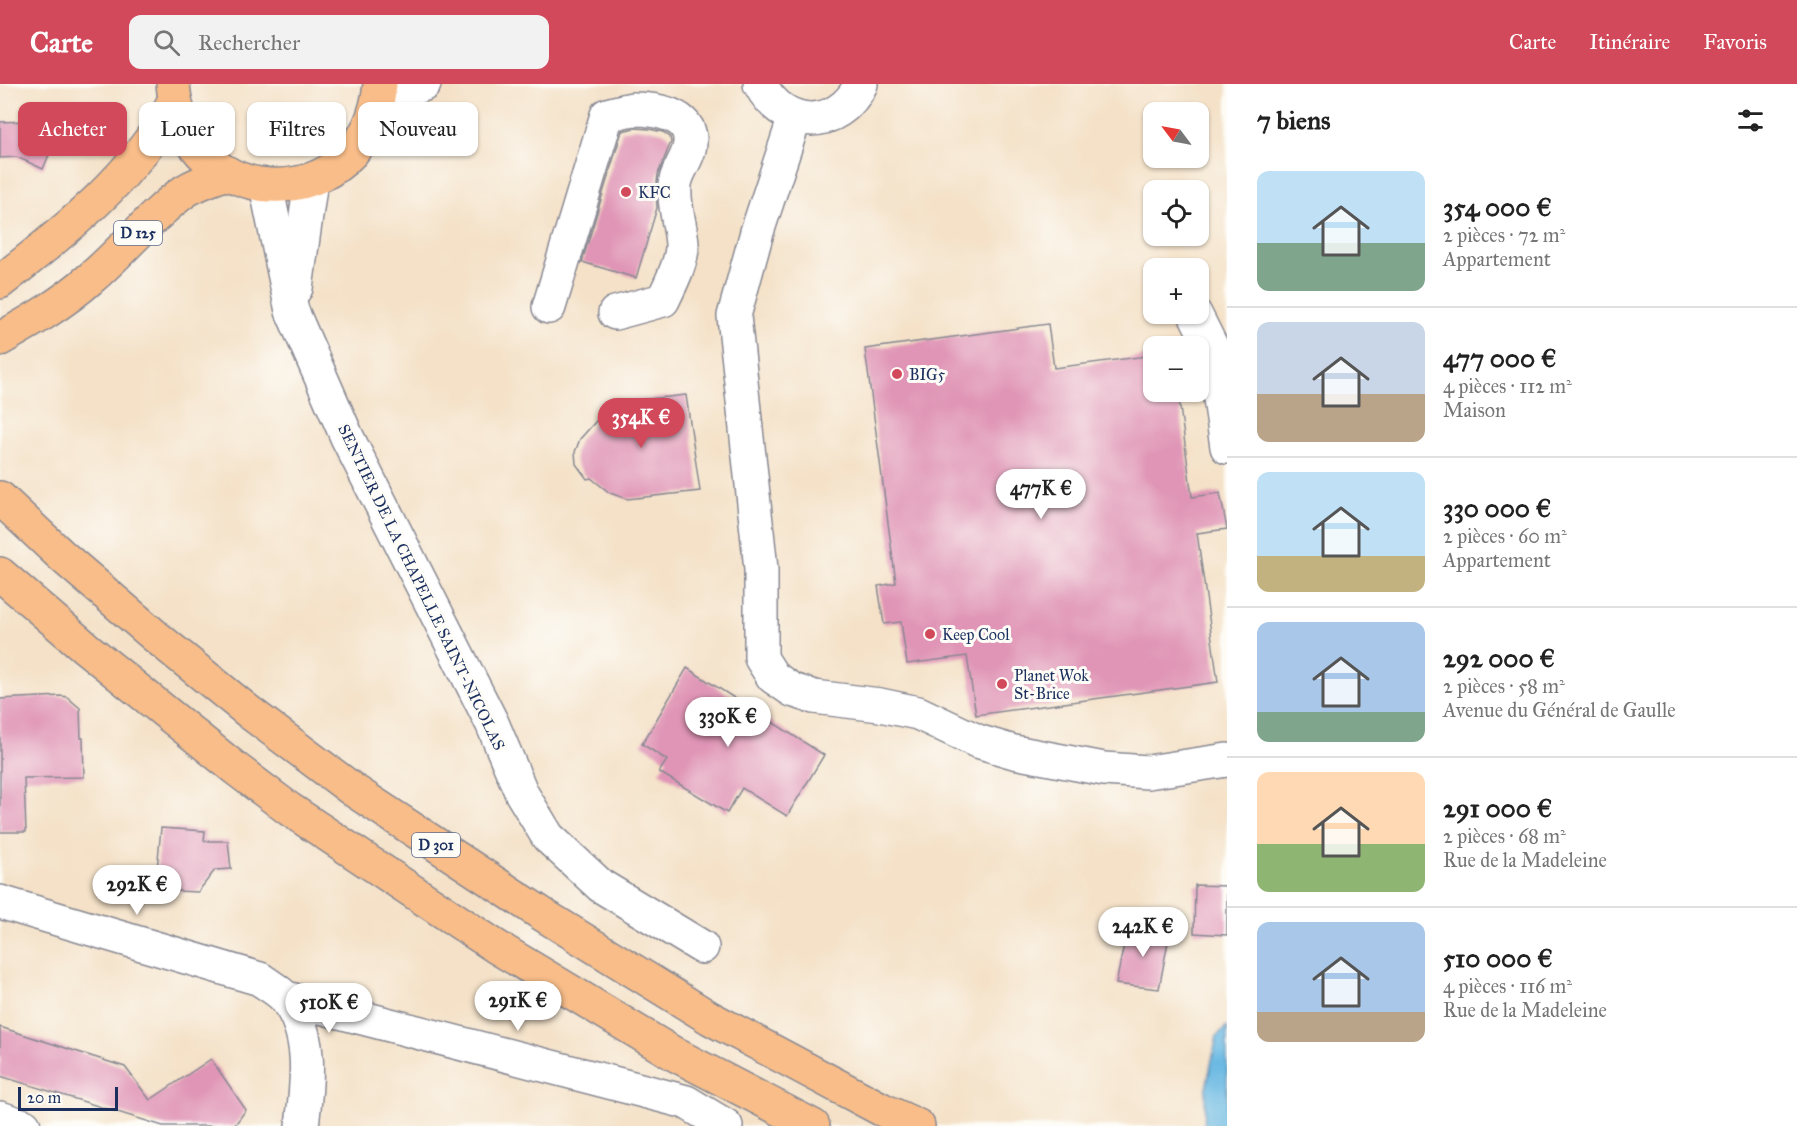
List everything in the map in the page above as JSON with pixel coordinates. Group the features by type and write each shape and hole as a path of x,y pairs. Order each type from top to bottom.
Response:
{"main road":[{"path":"173,92 179,119 193,143 212,163 227,173 246,181 266,185 289,185 311,180 335,168 354,150 370,128 379,94"},
{"path":"0,282 99,198 138,156 166,119 173,92"},
{"name":"D 125","path":"0,339 56,306 93,277 159,212 186,191 227,173"},
{"path":"0,363 8,352 56,306"},
{"name":"D 301","path":"1,504 155,636 249,712 353,789 545,916 710,1018 881,1109 918,1126"},
{"path":"0,574 86,648 236,769 299,816 505,952 676,1055 813,1126"}],"street":[{"path":"379,94 424,84"},
{"path":"760,84 767,97 780,109 795,117 813,119 830,116 845,107 861,84"},
{"path":"549,307 607,115 633,110 672,115 688,130 691,143 675,184 677,216 683,246 675,274 663,300 615,313"},
{"path":"795,117 757,232 734,316 761,569 762,658 773,677 792,690 814,697 880,705 918,713 977,741 1014,752 1104,769 1148,772 1227,760"},
{"path":"292,311 311,180"},
{"name":"SENTIER DE LA CHAPELLE SAINT-NICOLAS","path":"266,185 292,311 347,437 492,723 522,794 548,837 601,886 702,947"},
{"path":"1200,324 1213,350 1227,447"},
{"path":"0,902 273,989 686,1102 726,1126"},
{"path":"273,989 303,1029 308,1077 302,1126"},
{"path":"0,1118 24,1126"}],"water":[{"path":"1227,1026 1227,1126 1204,1126 1206,1088 1217,1036"}],"building":[{"path":"18,121 18,156 48,156 43,169 17,157 0,158 0,122"},
{"name":"KFC","path":"635,128 663,132 670,137 671,142 658,174 657,208 636,278 582,262 622,131"},
{"path":"1048,324 1054,368 1143,356 1143,402 1179,402 1192,497 1220,493 1227,529 1197,533 1218,682 976,715 967,656 907,664 901,622 884,624 878,586 896,583 865,349"},
{"path":"686,395 700,491 627,499 610,493 591,478 587,479 576,464 575,452 580,439 610,408 630,401"},
{"path":"687,668 824,755 787,816 742,788 727,813 659,772 667,760 642,744"},
{"path":"67,697 80,708 84,777 24,778 26,832 0,832 0,699"},
{"path":"161,828 205,831 204,841 228,841 231,869 215,870 198,892 155,890"},
{"path":"1195,885 1227,886 1227,935 1194,933"},
{"path":"1127,929 1170,931 1159,989 1116,984"},
{"path":"0,1027 125,1067 150,1100 211,1059 246,1110 234,1126 163,1126 0,1076"}],"place":[{"name":"KFC","path":"626,192"},
{"name":"BIG5","path":"897,374"},
{"name":"Keep Cool","path":"930,634"},
{"name":"Planet Wok St-Brice","path":"1002,684"}]}
